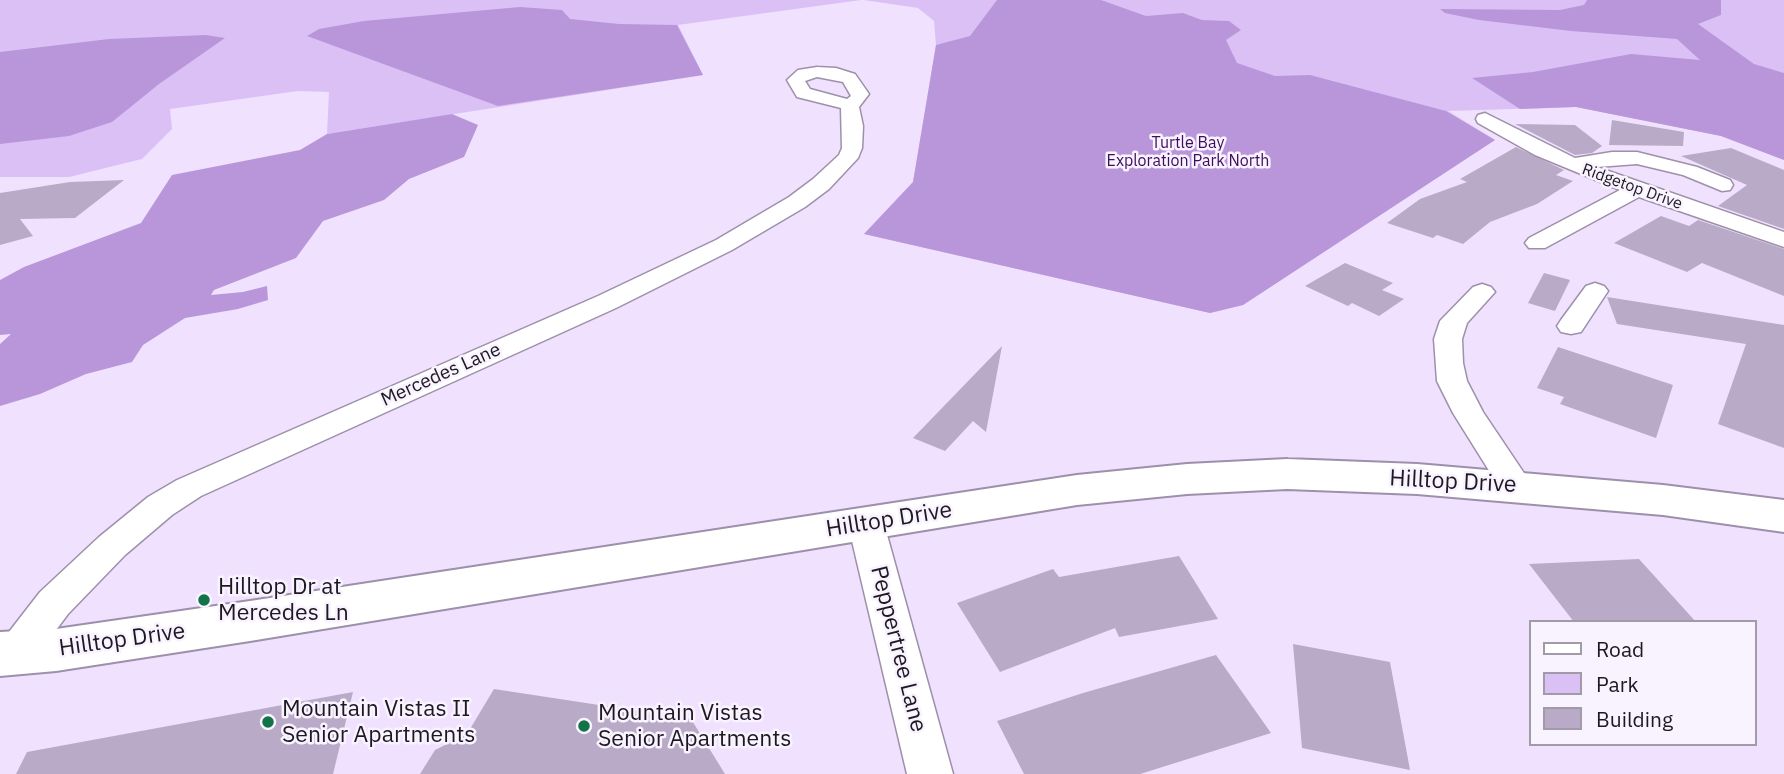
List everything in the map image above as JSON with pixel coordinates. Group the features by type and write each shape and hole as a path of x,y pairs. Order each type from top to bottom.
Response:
{"main road":[{"name":"Hilltop Drive","path":"8,654 250,621 1077,490 1237,476 1287,474 1515,485 1663,499 1784,516"}],"street":[{"name":"Mercedes Lane","path":"8,654 54,603 112,546 147,516 189,488 607,302 724,245 797,202 848,158 852,148 853,126 850,105"},
{"name":"Ridgetop Drive","path":"1485,119 1572,164 1637,190 1784,240"},
{"path":"1572,164 1612,158 1637,158 1690,170 1722,185"},
{"path":"1537,243 1637,190"},
{"path":"1571,326 1595,291"},
{"path":"1482,292 1454,321 1448,339 1452,382 1468,413 1515,485"},
{"name":"Peppertree Lane","path":"866,524 930,774"}],"green space":[{"path":"0,0 861,0 678,25 703,75 327,134 329,92 298,91 170,109 172,129 142,159 69,177 0,177"},
{"name":"Turtle Bay Exploration Park North","path":"864,0 1784,0 1784,160 1721,136 1576,107 1448,111 1495,140 1243,305 1210,313 864,234 913,182 936,45 934,21 918,8"},
{"name":"Turtle Bay Exploration Park North","path":"997,0 1101,0 1146,16 1183,13 1202,20 1229,21 1241,30 1226,40 1237,63 1275,76 1310,75 1446,111 1495,140 1243,305 1210,313 864,234 913,182 936,45 970,36"},
{"path":"1587,0 1721,0 1721,15 1698,24 1754,64 1784,73 1784,160 1721,136 1576,107 1520,109 1472,78 1533,72 1631,54 1700,60 1677,39 1571,31 1479,20 1445,13 1440,9 1560,10 1584,5"},
{"path":"520,7 562,10 570,19 619,24 677,25 703,75 498,106 307,36 319,29 364,21"},
{"path":"206,35 225,38 159,84 112,122 69,136 0,144 0,52 109,39"},
{"path":"452,114 478,125 464,157 409,179 384,200 323,221 296,258 214,290 211,295 243,292 267,286 268,300 238,309 185,318 143,345 132,362 86,374 40,394 0,406 0,344 11,334 0,335 0,280 24,267 141,223 172,175 300,150 327,134"}],"building":[{"path":"1612,120 1684,132 1683,146 1609,145"},
{"path":"1515,124 1575,125 1602,146 1592,153 1575,155"},
{"path":"1516,147 1564,170 1556,175 1573,181 1537,204 1490,222 1463,244 1437,235 1433,238 1387,223 1420,199 1467,182 1460,179"},
{"path":"1731,148 1784,170 1784,229 1718,206 1747,185 1681,156"},
{"path":"124,180 75,218 20,219 33,236 0,245 0,193 70,182"},
{"path":"1661,216 1689,226 1698,220 1784,249 1784,296 1702,263 1687,272 1614,243"},
{"path":"1345,263 1393,283 1382,290 1404,299 1379,316 1352,303 1348,306 1305,286"},
{"path":"1544,273 1570,280 1555,311 1528,303"},
{"path":"1607,297 1784,325 1784,448 1718,424 1746,344 1617,324"},
{"path":"1002,346 986,432 973,421 945,451 913,438"},
{"path":"1558,347 1673,385 1656,438 1560,404 1564,397 1537,388"},
{"path":"1179,556 1218,619 1119,637 1115,628 1000,672 957,603 1053,569 1059,577"},
{"path":"1639,559 1694,620 1572,620 1529,564"},
{"path":"1293,644 1390,662 1410,770 1302,748"},
{"path":"1216,655 1271,733 1140,774 1024,774 997,721 1083,693"},
{"name":"Mountain Vistas Senior Apartments","path":"494,689 691,719 725,774 420,774 435,750 467,734"},
{"name":"Mountain Vistas II Senior Apartments","path":"353,692 333,774 16,774 27,752"}],"place":[{"name":"Hilltop Dr at Mercedes Ln","path":"204,600"},
{"name":"Mountain Vistas II Senior Apartments","path":"268,722"},
{"name":"Mountain Vistas Senior Apartments","path":"584,726"}]}
